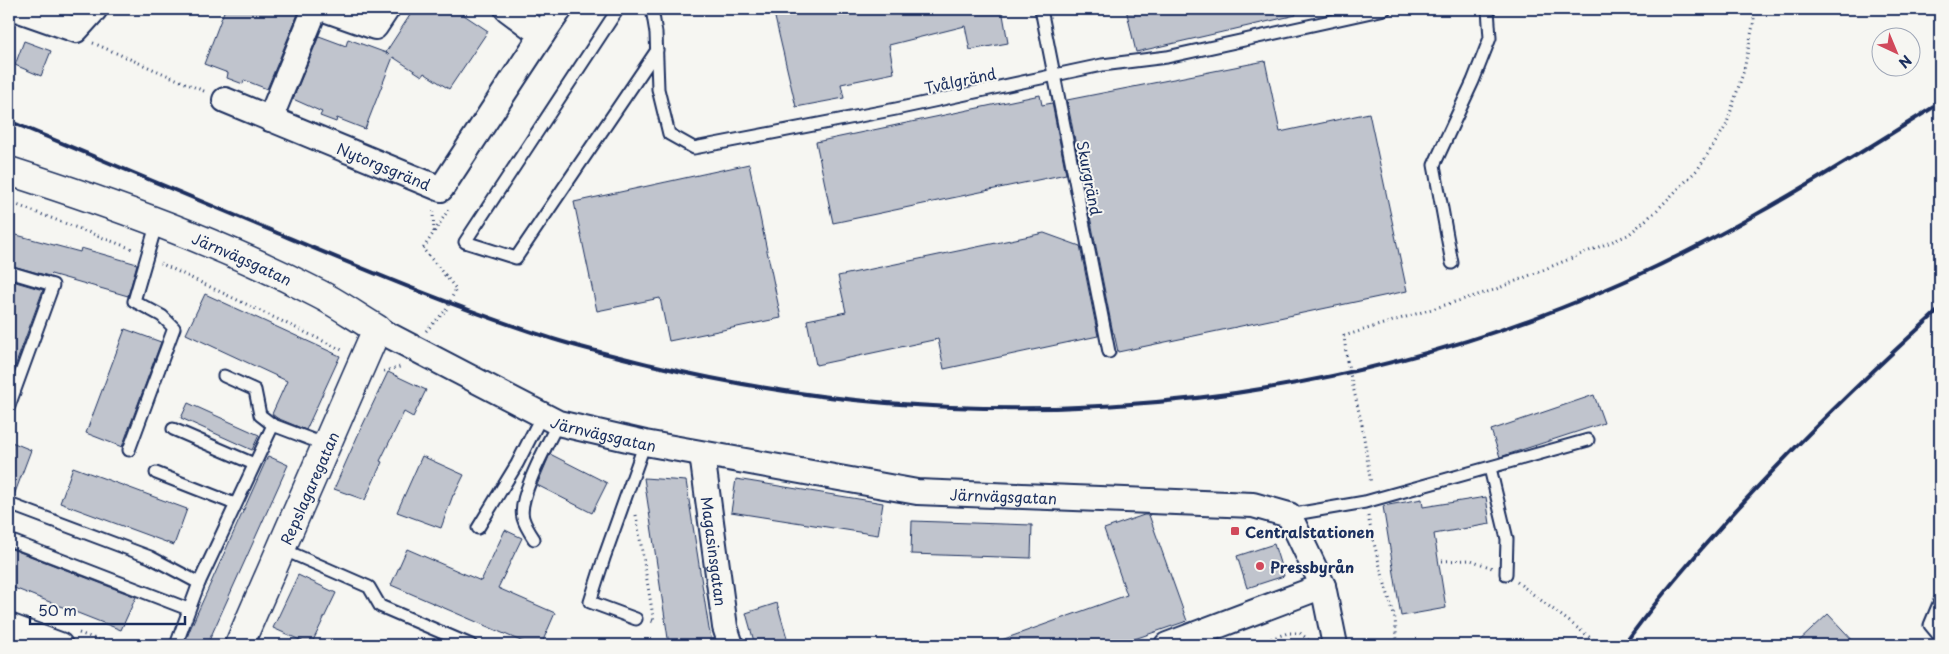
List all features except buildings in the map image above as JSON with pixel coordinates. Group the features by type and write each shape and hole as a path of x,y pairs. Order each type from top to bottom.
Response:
{"main road":[{"name":"Järnvägsgatan","path":"9,171 88,196 200,238 320,294 377,329"},
{"name":"Repslagaregatan","path":"239,645 377,329"}],"street":[{"path":"22,9 22,11 76,30 95,9"},
{"path":"270,119 315,9"},
{"path":"324,9 375,27 387,9"},
{"path":"507,9 542,35"},
{"name":"Nytorgsgränd","path":"225,100 441,188 560,9"},
{"name":"Järnvägsgatan","path":"377,329 550,419 645,443 917,492 1253,505 1289,515"},
{"name":"Magasinsgatan","path":"702,454 725,627 731,645"},
{"path":"1289,515 1323,586 1335,645"},
{"path":"1167,645 1323,586"},
{"path":"9,626 60,645"}],"lane":[{"path":"618,9 465,242 516,258 657,50"},
{"name":"Tvålgränd","path":"652,9 656,33 658,89 669,134 694,148 859,116 1102,65 1167,57 1385,9"},
{"name":"Skurgränd","path":"1041,9 1109,352"},
{"path":"1452,263 1434,166 1473,81 1490,38 1488,9"},
{"path":"129,450 174,328 162,316 134,301 157,222"},
{"path":"9,272 53,285 9,406"},
{"path":"224,376 255,390 260,415 273,425 327,445"},
{"path":"478,528 517,464 550,419"},
{"path":"534,539 523,517 523,502 537,466 550,419"},
{"path":"176,645 188,609 273,425"},
{"path":"173,429 254,464"},
{"path":"1289,515 1365,502 1588,440"},
{"path":"636,619 590,602 645,443"},
{"path":"1490,468 1507,539 1506,574"},
{"path":"156,473 235,504"},
{"path":"9,504 150,558 200,583"},
{"path":"9,540 188,609"},
{"path":"282,549 369,586 380,606 471,645"},
{"path":"1940,602 1930,625 1940,637"}],"path":[{"path":"1400,645 1397,641 1395,618 1377,561 1365,502 1372,483 1344,336 1494,290 1628,235 1655,212 1698,169 1726,126 1744,70 1754,20 1754,9"},
{"path":"76,30 86,40 225,100"},
{"path":"9,202 126,246 364,361"},
{"path":"424,249 456,289 446,310 424,334"},
{"path":"629,490 639,524 654,622"},
{"path":"1442,561 1471,560 1506,574 1600,645"},
{"path":"1252,645 1288,633 1300,633 1314,645"},
{"path":"1370,645 1397,641"}],"railway":[{"path":"9,121 343,261 482,315 565,343 652,365 765,388 880,402 995,408 1111,406 1226,394 1340,374 1452,346 1561,308 1660,265 1708,241 1802,188 1940,103"},
{"path":"1624,645 1682,571 1773,471 1855,388 1940,309"}],"place":[{"name":"Centralstationen","path":"1235,531"},
{"name":"Pressbyrån","path":"1260,566"}]}
